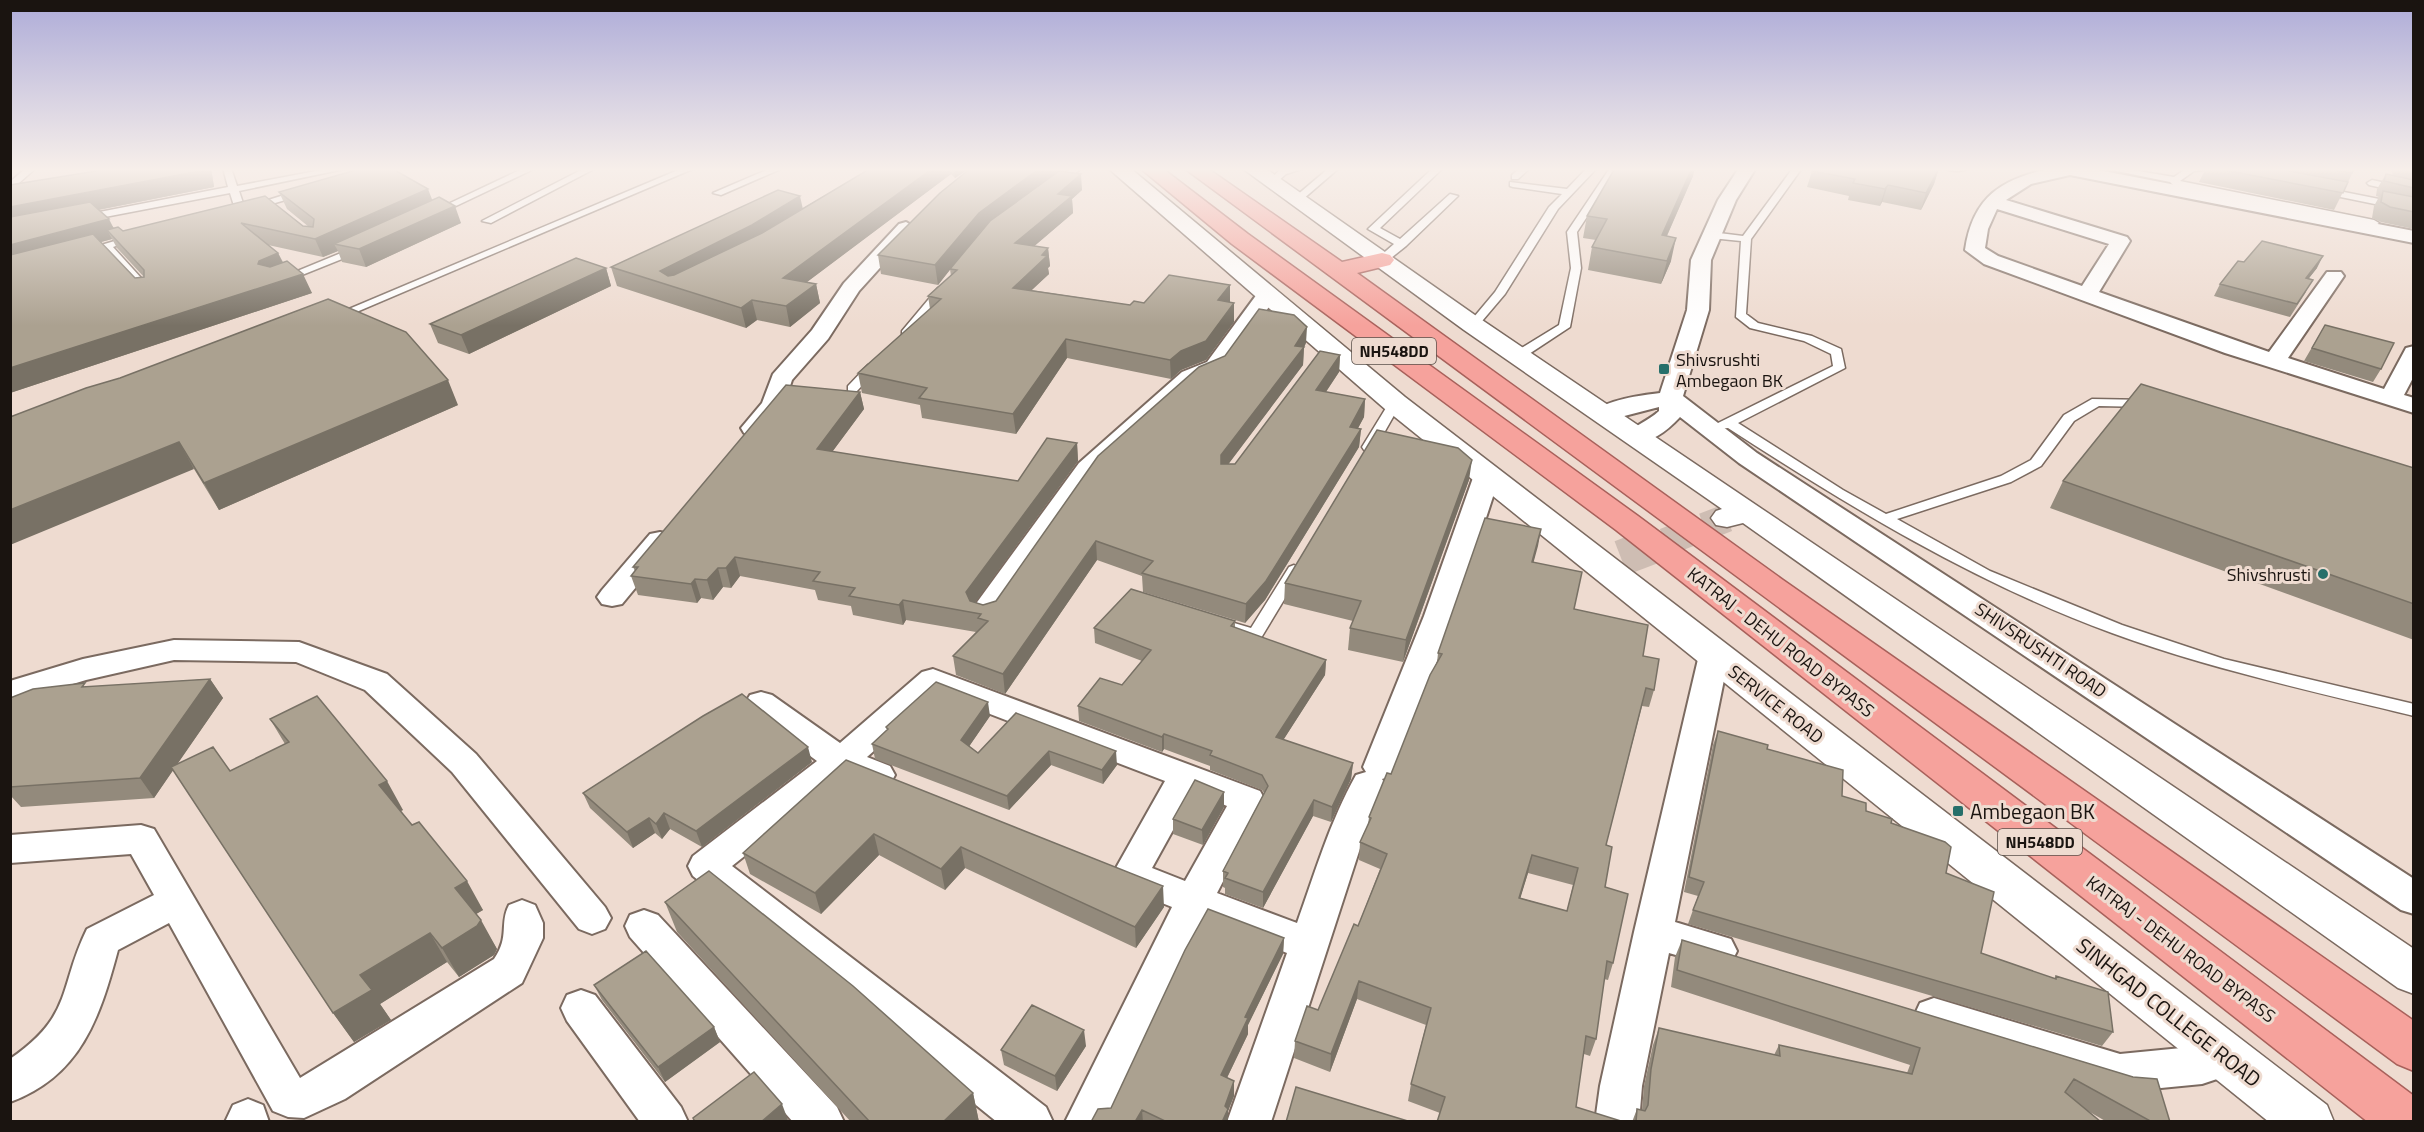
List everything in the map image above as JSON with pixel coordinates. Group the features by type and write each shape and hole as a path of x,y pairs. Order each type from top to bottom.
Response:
{"highway":[{"name":"KATRAJ - DEHU ROAD BYPASS","path":"1213,221 1628,523 2408,1122"},
{"name":"KATRAJ - DEHU ROAD BYPASS","path":"1269,221 1771,587 2414,1049"},
{"path":"1338,270 1392,252"}],"street":[{"path":"742,441 773,405 781,379 820,334 851,287 902,232 915,221"},
{"name":"SERVICE ROAD","path":"1191,221 1322,351 1395,403 1487,475 1611,562 1714,655 2030,901"},
{"path":"1338,221 1392,252 1473,325 1638,436 1737,514 2414,974"},
{"path":"1638,436 1659,425 1671,412 1670,398 1686,354 1698,310 1701,260 1717,221"},
{"path":"1981,221 1975,229 1975,250 1992,260 2274,361 2414,406"},
{"path":"2055,221 2120,241 2087,295"},
{"path":"2334,221 2414,237"},
{"path":"2274,361 2334,276"},
{"path":"986,612 1088,468 1141,418 1191,377 1215,367 1267,294"},
{"path":"2390,399 2414,353"},
{"path":"1605,414 1635,404 1670,398"},
{"name":"SHIVSRUSHTI ROAD","path":"1670,398 1721,427 1834,516 1982,611 2414,899"},
{"path":"1249,1122 1346,836 1374,775 1438,616 1487,475"},
{"path":"612,597 673,524"},
{"path":"10,692 83,670 174,650 299,652 376,682 464,763 592,918"},
{"path":"1617,1122 1621,1086 1714,655"},
{"path":"1030,1122 706,866 841,760 933,680 1248,800 1194,900 1087,1122"},
{"path":"762,703 841,760 908,787"},
{"path":"1130,875 1186,775"},
{"path":"10,849 141,838 288,1097 304,1098 330,1085 508,971 519,954 526,925 522,916"},
{"path":"1096,862 1308,944"},
{"path":"10,1083 28,1071 64,1038 82,1003 101,940 176,901"},
{"path":"2030,901 2040,931 2271,1122"},
{"name":"SINHGAD COLLEGE ROAD","path":"2030,901 2309,1122"},
{"path":"644,926 822,1122"},
{"path":"1653,932 1755,963"},
{"path":"581,1008 666,1122"},
{"path":"1904,1008 2120,1073 2202,1065"}],"lane":[{"path":"325,322 565,221"},
{"path":"1382,221 1373,229 1392,252 1426,221"},
{"path":"1473,325 1499,294 1545,221"},
{"path":"1519,355 1564,327 1576,267 1572,232 1579,221"},
{"path":"1721,427 1839,368 1837,352 1808,338 1754,326 1740,315 1746,239 1759,221"},
{"path":"2362,221 2414,231"},
{"path":"1711,235 1746,239"},
{"path":"74,255 139,237"},
{"path":"106,246 149,293"},
{"path":"274,282 364,246"},
{"path":"900,339 951,279"},
{"path":"852,389 884,356"},
{"path":"1884,519 2006,479 2036,463 2069,418 2096,402 2137,402 2158,406"},
{"path":"1359,463 1395,403"},
{"path":"1721,427 1985,574 2116,629 2221,664 2414,710"},
{"path":"1211,621 1255,634 1304,554"}],"building":[{"path":"10,221 102,221 10,245"},
{"path":"164,221 296,221 303,226 313,227 314,221 356,221 315,239 241,223 278,253 259,261 258,264 270,267 287,261 303,274 10,368 10,255 93,234 135,278 144,277 144,270 107,230 118,227 123,231"},
{"path":"386,221 422,221 359,249 334,244"},
{"path":"711,221 759,221 660,271 668,276 674,275 782,221 861,221 783,278 816,284 786,306 752,300 741,308 611,267"},
{"path":"912,221 972,221 935,265 878,255"},
{"path":"990,221 1042,221 1015,243 1048,248 1042,255 1047,256 1013,288 1130,305 1134,301 1144,303 1169,275 1230,285 1218,300 1234,303 1206,341 1181,351 1170,360 1066,339 1013,414 919,398 927,388 858,373 941,299 928,296 957,270 950,269"},
{"path":"1606,221 1668,221 1662,235 1676,238 1667,261 1592,247"},
{"path":"2262,241 2323,256 2306,278 2313,280 2297,304 2220,284 2238,261 2244,262"},
{"path":"576,258 606,268 461,335 430,324"},
{"path":"328,299 406,332 448,380 204,483 179,442 10,510 10,417"},
{"path":"1259,309 1294,315 1307,327 1295,346 1304,347 1221,455 1221,464 1235,464 1320,351 1340,355 1316,390 1365,399 1350,427 1361,429 1266,581 1246,604 1142,573 1153,561 1096,541 1003,674 953,656 988,621 978,618 981,614 903,600 899,605 849,596 855,588 813,581 820,572 735,557 726,568 718,568 707,580 695,579 691,584 631,576 638,567 633,567 786,385 860,392 817,449 1018,481 1047,438 1077,443 966,592 970,601 983,605 996,601 1098,456 1199,367 1225,356"},
{"path":"2325,325 2394,343 2381,369 2312,348"},
{"name":"Shivshrusti","path":"2141,384 2414,468 2414,604 2063,481"},
{"path":"1377,430 1458,448 1472,460 1406,640 1350,628 1361,601 1285,583"},
{"path":"1485,518 1541,529 1532,562 1582,572 1574,609 1648,625 1643,656 1659,659 1654,690 1646,688 1606,845 1612,847 1605,887 1628,894 1613,963 1607,961 1596,1039 1586,1036 1576,1107 1624,1122 1437,1122 1445,1097 1411,1084 1431,1008 1359,981 1331,1054 1295,1041 1307,1006 1318,1010 1354,924 1358,926 1387,854 1360,842 1387,773 1391,774 1430,675 1442,654 1438,653","holes":["1532,855 1578,868 1567,911 1519,898"]},
{"path":"1131,589 1235,621 1231,626 1326,660 1276,737 1353,763 1332,807 1314,800 1263,892 1225,878 1228,873 1223,871 1268,786 1262,775 1210,755 1212,751 1164,734 1162,737 1078,706 1100,678 1122,685 1151,650 1094,628"},
{"path":"210,679 140,778 10,787 10,698 33,689 85,683 82,687"},
{"path":"936,682 988,702 961,740 978,753 1016,713 1116,751 1102,770 1049,751 1007,796 872,744 888,729 886,727"},
{"path":"742,694 808,747 696,831 664,813 656,824 649,818 627,832 583,793 703,716"},
{"path":"317,696 387,781 379,785 412,825 419,822 467,881 455,888 481,920 477,926 442,948 430,933 360,975 372,990 333,1013 171,767 213,747 230,771 289,742 270,719"},
{"path":"1718,731 1768,745 1767,749 1843,770 1842,796 1866,803 1866,811 1892,819 1891,823 1945,842 1951,847 1946,873 1994,892 1981,953 2056,979 2056,976 2108,992 2113,1032 1693,910 1704,882 1689,877"},
{"path":"846,760 1163,886 1135,927 961,847 941,869 874,834 815,893 743,853"},
{"path":"1195,780 1224,792 1202,830 1173,819"},
{"path":"709,871 853,986 973,1093 943,1122 870,1122 665,902"},
{"path":"1208,909 1284,938 1245,1017 1248,1018 1221,1075 1234,1081 1225,1106 1228,1109 1222,1122 1167,1122 1142,1110 1135,1122 1091,1122 1098,1109 1111,1108 1185,950"},
{"path":"1682,940 2133,1077 2157,1079 2170,1122 2152,1122 2074,1079 2065,1092 2101,1122 1636,1122 1637,1109 1645,1111 1648,1105 1651,1069 1659,1028 1780,1056 1779,1045 1912,1074 1920,1048 1677,970"},
{"path":"646,951 714,1027 658,1067 594,985"},
{"path":"1032,1005 1084,1030 1055,1076 1001,1050"},
{"path":"754,1072 782,1104 761,1122 695,1122 693,1118"},
{"path":"1296,1087 1411,1122 1286,1122"}],"tunnel":[{"path":"1665,542 1727,518"},
{"path":"1621,558 1668,540"}],"place":[{"name":"Shivsrushti Ambegaon BK","path":"1664,369"},
{"name":"Shivshrusti","path":"2323,574"},
{"name":"Ambegaon BK","path":"1958,811"}]}
